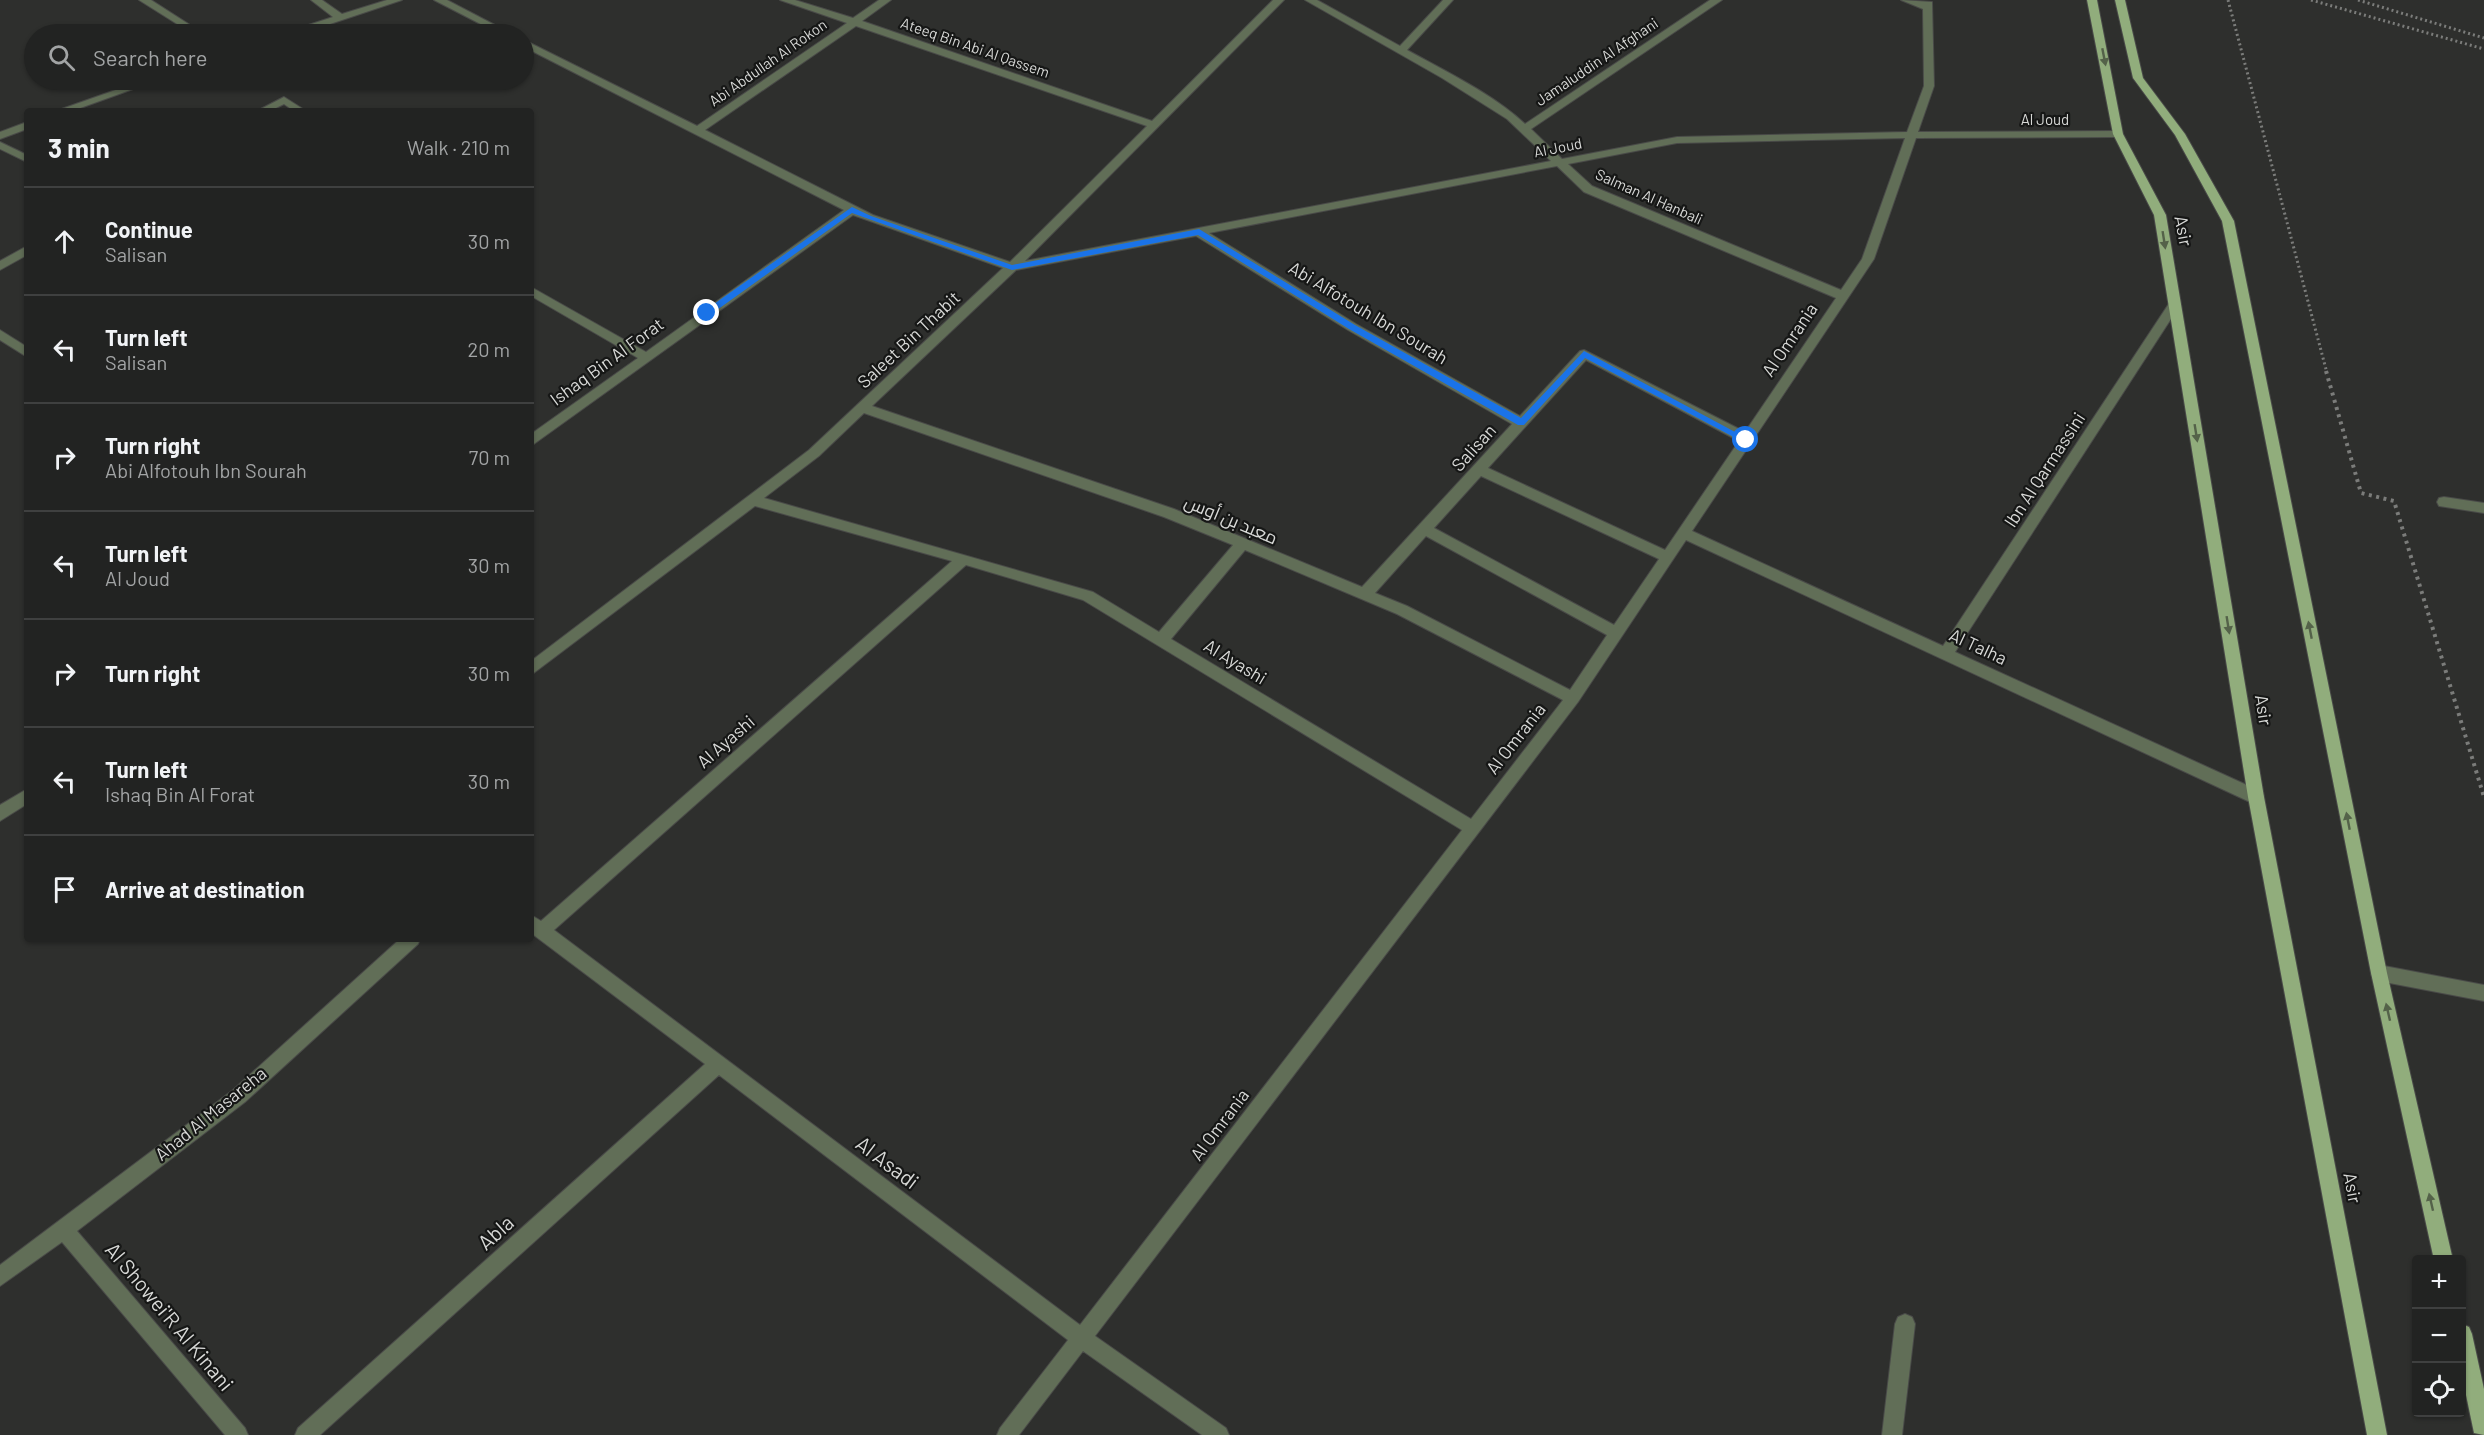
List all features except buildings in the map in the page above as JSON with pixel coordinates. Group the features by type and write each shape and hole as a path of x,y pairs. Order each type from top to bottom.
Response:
{"main road":[{"name":"Asir","path":"2092,0 2118,134 2160,215 2256,796 2377,1435"},
{"path":"2120,0 2138,78 2180,134 2228,221 2379,973 2443,1255"},
{"path":"2466,1352 2484,1433"}],"street":[{"path":"144,0 183,24"},
{"path":"316,0 340,18"},
{"path":"322,24 397,0"},
{"path":"439,0 487,24"},
{"name":"Ateeq Bin Abi Al Qassem","path":"785,0 1154,125"},
{"name":"Abi Abdullah Al Rokon","path":"697,131 886,0"},
{"name":"Saleet Bin Thabit","path":"534,667 814,453 1012,267 1279,0"},
{"name":"Salman Al Hanbali","path":"1310,0 1511,117 1562,162 1588,189 1843,296"},
{"path":"1401,51 1448,0"},
{"name":"Jamaluddin Al Afghani","path":"1524,129 1717,0"},
{"name":"Al Omrania","path":"1007,1435 1573,698 1868,259 1929,86 1928,6 1906,0"},
{"path":"534,48 869,218 1012,267"},
{"path":"70,108 123,90"},
{"path":"268,108 284,100 297,108"},
{"path":"0,136 24,126"},
{"name":"Al Joud","path":"1012,267 1677,140 1912,135 2118,134"},
{"path":"0,145 24,157"},
{"name":"Ishaq Bin Al Forat","path":"534,439 852,210"},
{"name":"Abi Alfotouh Ibn Sourah","path":"1199,232 1352,327 1521,423"},
{"path":"0,266 24,252"},
{"path":"534,293 646,357"},
{"name":"Ibn Al Qarmassini","path":"1946,654 2174,305"},
{"path":"0,334 24,351"},
{"name":"Salisan","path":"1364,595 1584,354 1746,440"},
{"name":"معبد بن أوس","path":"862,408 1169,513 1402,610 1573,698"},
{"path":"1479,469 1667,557"},
{"name":"Al Ayashi","path":"753,500 1088,596 1472,828"},
{"path":"2444,502 2484,508"},
{"path":"1424,529 1616,633"},
{"name":"Al Talha","path":"1683,533 2256,796"},
{"path":"1161,640 1242,544"},
{"name":"Al Ayashi","path":"536,927 964,559"},
{"path":"0,814 24,798"},
{"name":"Al Asadi","path":"536,927 1082,1338 1219,1435"},
{"name":"Ahad Al Masareha","path":"0,1277 239,1096 409,942"},
{"path":"2379,973 2484,993"},
{"name":"Abla","path":"305,1435 718,1064"},
{"name":"Al Showei'R Al Kinani","path":"63,1229 238,1435"},
{"path":"1892,1435 1905,1324"}],"path":[{"path":"2228,0 2318,343 2361,493 2394,501 2484,797"},
{"path":"2311,0 2484,49"},
{"path":"2358,0 2484,38"}],"route":[{"path":"707,313 852,210 869,218 1012,267 1199,232 1352,327 1521,423 1584,354 1746,440"}]}
